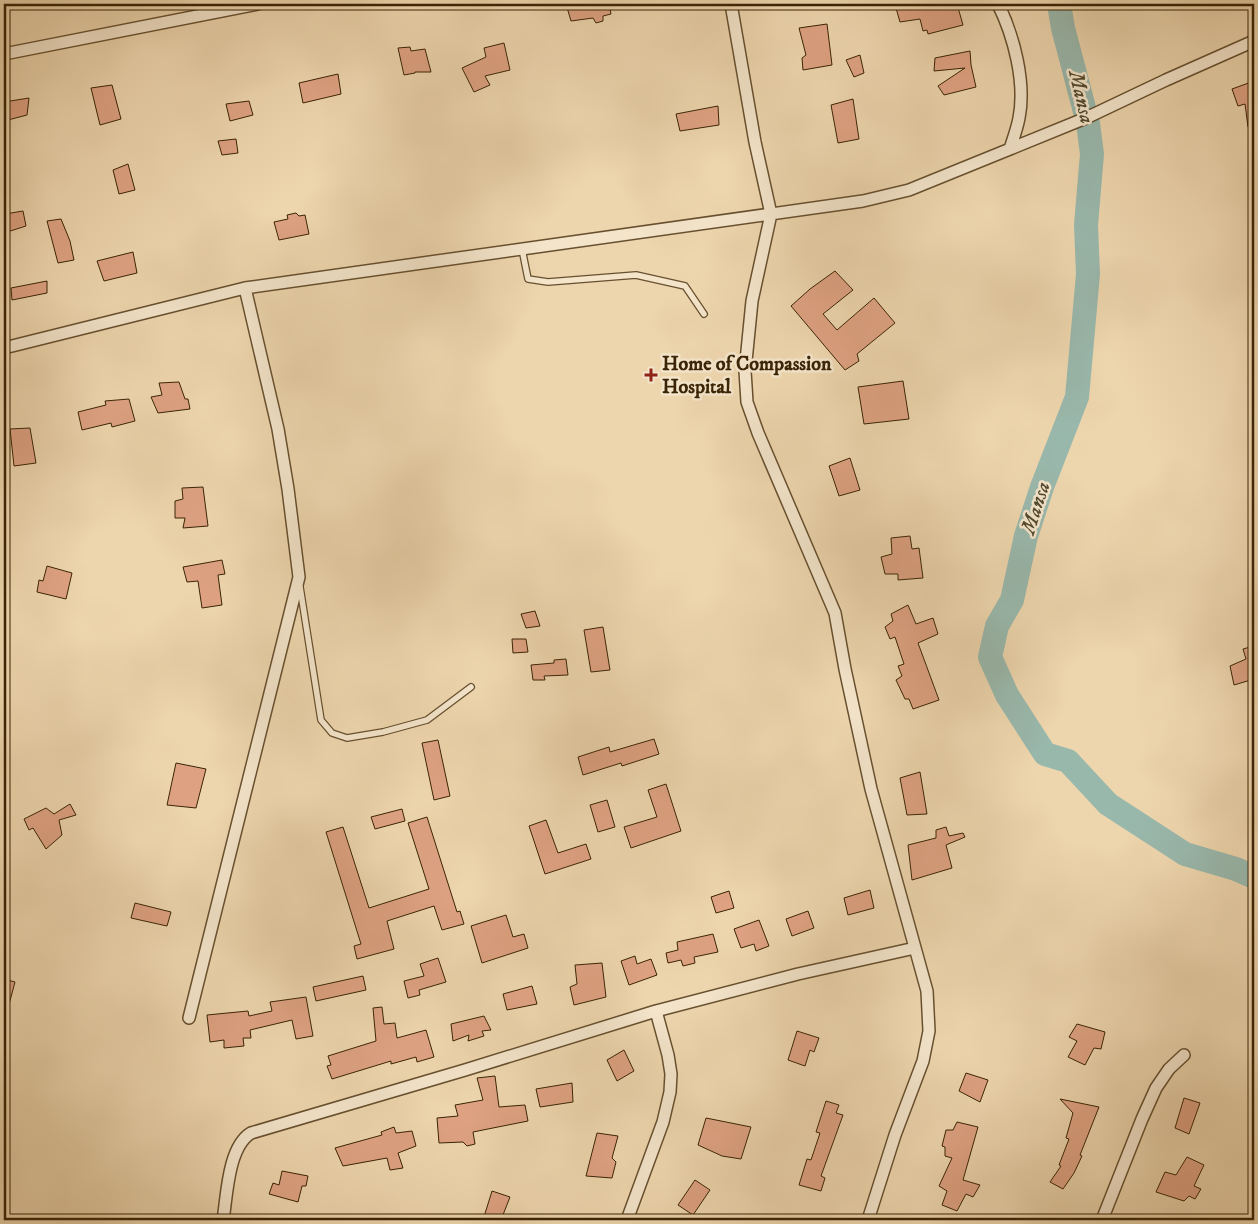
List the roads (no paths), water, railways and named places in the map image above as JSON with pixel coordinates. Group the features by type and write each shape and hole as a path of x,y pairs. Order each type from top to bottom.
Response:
{"street":[{"path":"4,54 258,4"},
{"path":"731,4 771,214 752,301 745,371 747,402 836,613 845,669 871,789 927,991 929,1032 923,1061 895,1135 868,1220"},
{"path":"998,4 1010,31 1021,94 1019,118 1010,149"},
{"path":"4,348 245,288 863,201 909,190 1086,118 1166,80 1254,42"},
{"path":"189,1018 299,577 278,429 245,288"},
{"path":"224,1220 229,1178 239,1144 252,1133 656,1011 798,974 916,948"},
{"path":"627,1220 663,1122 670,1092 671,1074 668,1055 656,1011"},
{"path":"1102,1220 1156,1088 1169,1069 1184,1055"}],"lane":[{"path":"522,249 528,279 548,282 636,275 685,286 704,314"},
{"path":"299,577 321,720 332,733 347,738 383,732 427,720 471,687"}],"waterway":[{"name":"Mansa","path":"1059,4 1063,28 1088,123 1092,154 1086,225 1088,274 1077,397 1042,487 1026,536 1012,600 997,626 990,657 1007,695 1045,754 1068,761 1108,804 1185,854 1236,869 1254,877"}],"place":[{"name":"Home of Compassion Hospital","path":"651,375"}]}
